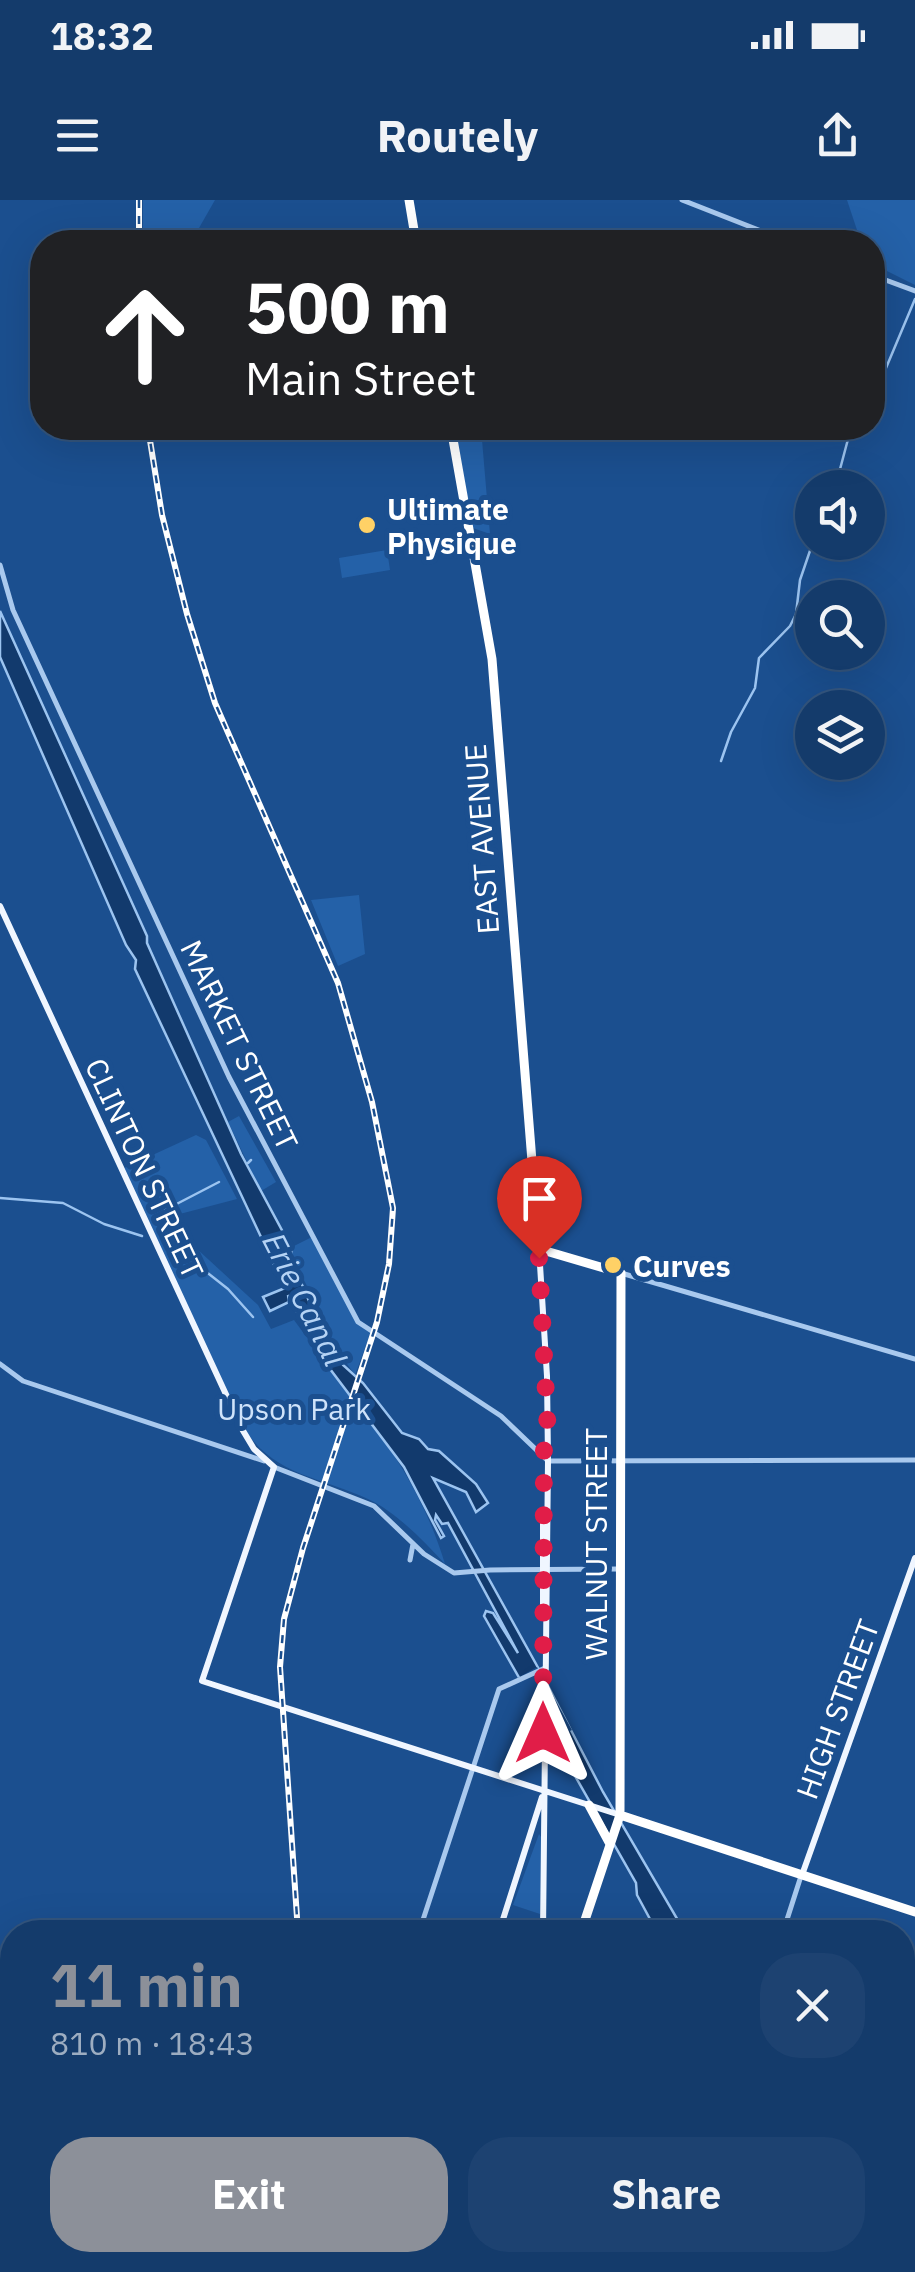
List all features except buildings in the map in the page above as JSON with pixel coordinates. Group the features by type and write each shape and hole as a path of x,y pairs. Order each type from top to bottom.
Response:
{"highway":[{"path":"409,200 414,230"},
{"name":"EAST AVENUE","path":"453,440 492,658 539,1249"},
{"path":"539,1249 621,1273"},
{"name":"WALNUT STREET","path":"586,1920 619,1816 621,1273"},
{"path":"586,1804 609,1846"},
{"path":"619,1816 915,1912"}],"main road":[{"name":"CLINTON STREET","path":"0,906 146,1227 252,1446 270,1465"},
{"path":"539,1249 546,1436 544,1920"},
{"path":"270,1465 202,1681 619,1816"},
{"name":"HIGH STREET","path":"802,1876 915,1558"},
{"path":"503,1920 544,1791"}],"street":[{"path":"682,200 758,230"},
{"path":"885,280 915,291"},
{"name":"MARKET STREET","path":"0,565 2,585 229,1077 358,1322 501,1416 546,1459"},
{"path":"621,1273 915,1358"},
{"path":"0,1364 23,1381 237,1450 374,1506 434,1562 454,1573 619,1569"},
{"path":"528,1442 538,1443 546,1436"},
{"path":"237,1450 249,1451 252,1446"},
{"path":"546,1459 915,1460"},
{"path":"410,1560 413,1544"},
{"path":"422,1920 499,1689 544,1673"},
{"path":"787,1920 802,1876"}],"green space":[{"path":"143,200 215,200 198,230 143,230"},
{"path":"847,200 915,200 915,285 885,270 885,230 857,230"},
{"path":"457,440 482,440 490,534 473,528"},
{"path":"387,550 390,570 342,578 339,558"},
{"path":"359,895 365,954 338,966 311,900"},
{"path":"239,1116 276,1182 261,1191 228,1122"},
{"name":"Upson Park","path":"196,1135 206,1140 237,1199 176,1215 172,1226 258,1305 271,1329 294,1320 400,1464 445,1564 389,1511 273,1459 248,1434 120,1170"},
{"path":"312,1237 357,1323 371,1332 355,1375 322,1329 291,1256 294,1246"},
{"path":"539,1834 541,1837 540,1914 513,1905"}],"water":[{"name":"Erie Canal","path":"0,611 241,1154 292,1249 290,1257 321,1329 343,1365 363,1383 402,1433 419,1439 428,1449 439,1451 476,1484 488,1503 476,1512 466,1492 433,1478 603,1792 678,1920 651,1920 637,1895 636,1883 484,1616 486,1611 493,1613 518,1653 448,1523 442,1524 436,1515 444,1536 441,1538 404,1467 321,1357 288,1295 289,1302 270,1311 263,1297 285,1288 135,969 136,960 0,657"}],"pier":[{"path":"537,1667 572,1730 552,1740 516,1679"}],"waterway":[{"path":"885,369 915,299"},
{"path":"840,470 848,440"},
{"path":"721,761 731,732 755,688 759,658 790,626 796,614 807,560"},
{"path":"248,1163 251,1160"},
{"path":"162,1236 159,1221 165,1210 219,1182"},
{"path":"0,1198 63,1203 104,1224 142,1236"},
{"path":"162,1237 228,1289 253,1317"}],"railway":[{"path":"139,200 139,230"},
{"path":"150,440 162,515 215,703 338,983 372,1102 393,1208 389,1264 377,1322 303,1548 284,1619 280,1667 297,1920"}],"place":[{"name":"Ultimate Physique","path":"367,525"},
{"name":"Curves","path":"613,1265"}],"route":[{"path":"539,1258 548,1434 544,1438 543,1733"}]}
